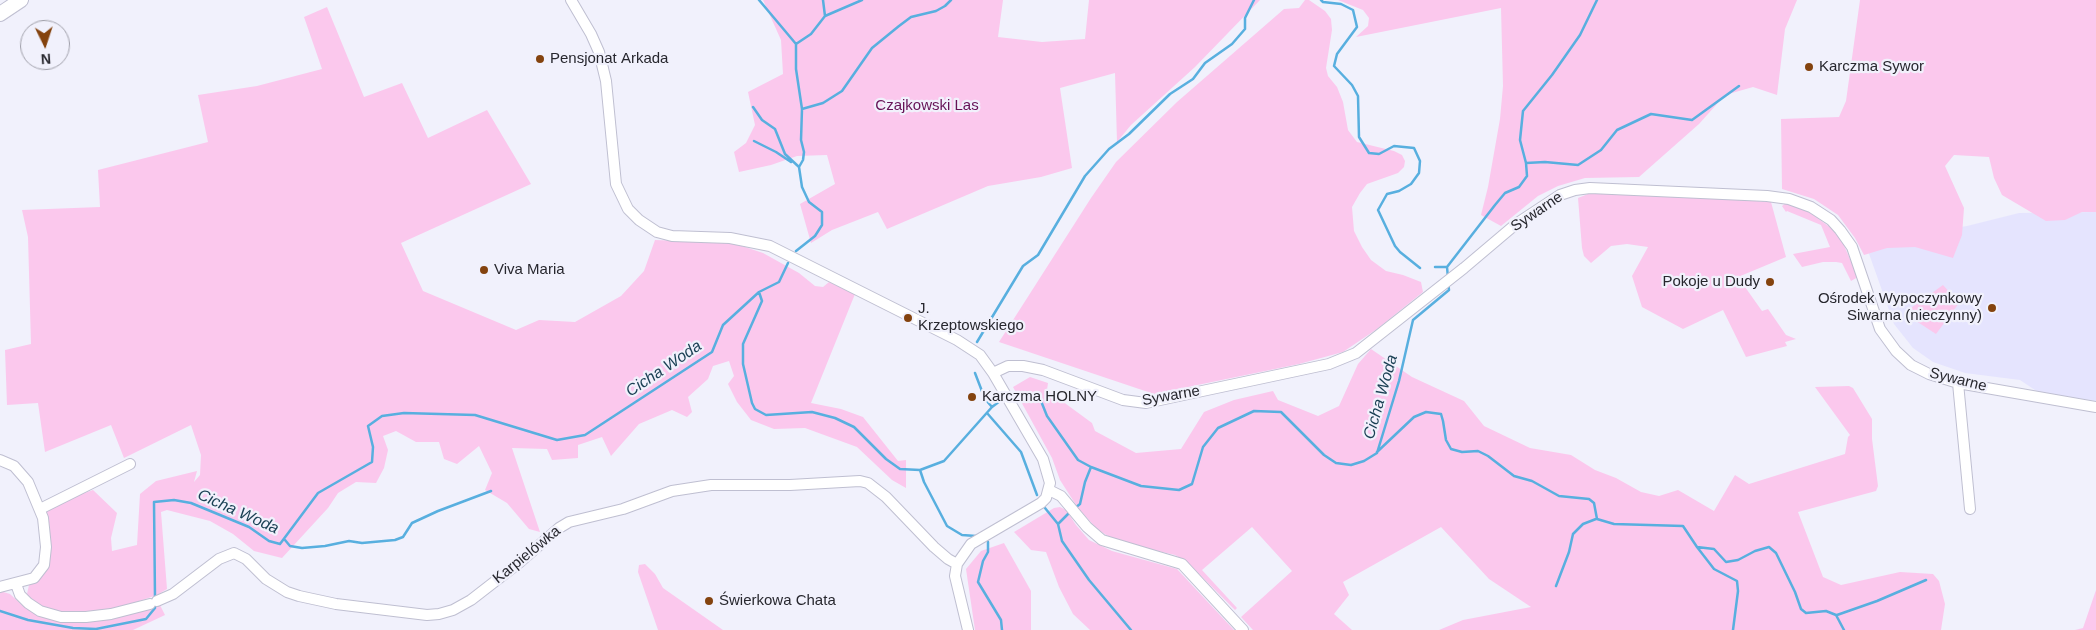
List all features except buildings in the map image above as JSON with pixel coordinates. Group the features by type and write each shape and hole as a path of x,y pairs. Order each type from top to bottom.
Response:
{"main road":[{"path":"0,14 21,0"}],"street":[{"path":"571,0 599,52 606,81 616,184 628,209 639,220 657,232 672,236 730,238 770,246 958,340 980,355 993,373 1043,459 1050,483 1046,498 1032,509 971,544 957,564 955,576 968,630"},
{"name":"Sywarne","path":"993,373 1008,366 1023,366 1044,370 1123,400 1146,402 1329,364 1356,353 1464,268 1516,224 1560,195 1590,188 1766,196 1789,199 1822,213 1840,230 1856,256 1880,329 1896,351 1918,369 1958,383 2096,407"},
{"path":"1958,383 1970,509"},
{"path":"0,460 14,466 24,475 40,509 46,536 44,565 34,578 16,584 0,586"},
{"path":"40,509 130,464"},
{"name":"Karpielówka","path":"16,584 20,595 40,611 61,617 111,614 154,602 173,594 219,559 234,553 246,559 266,579 299,596 336,604 427,615 439,614 452,610 471,600 520,562 559,528 569,522 623,509 672,491 711,485 790,486 860,481 868,483 886,498 934,547 957,564"},
{"path":"1049,490 1060,496 1087,528 1102,540 1182,564 1243,630"}],"shaded area":[{"name":"Ośrodek Wypoczynkowy Siwarna (nieczynny)","path":"2096,212 2096,401 2038,392 2020,380 1965,373 1933,362 1913,348 1894,324 1863,237 1922,233 1967,226 2019,213"}],"green space":[{"name":"Czajkowski Las","path":"763,0 1003,0 998,37 1042,42 1085,39 1089,0 1260,0 1195,67 1131,125 1117,142 1115,73 1060,88 1072,168 1041,177 988,186 887,229 878,212 832,230 811,243 800,204 835,184 827,155 797,156 771,165 739,172 734,152 746,143 755,125 748,92 783,74 781,40"},
{"path":"1305,0 1309,0 1325,11 1331,19 1332,30 1326,68 1328,76 1337,87 1343,102 1348,130 1357,142 1394,151 1402,155 1405,161 1404,167 1398,173 1367,184 1360,193 1352,207 1354,231 1371,260 1386,271 1421,282 1423,292 1377,329 1343,352 1299,364 1154,394 999,342 1116,162 1177,102 1284,9 1299,8"},
{"path":"1338,0 1797,0 1785,29 1777,95 1753,87 1725,95 1699,124 1639,177 1585,178 1558,186 1538,196 1501,226 1481,215 1500,119 1503,86 1501,8 1356,37 1368,26 1369,18 1363,10"},
{"path":"1860,0 2096,0 2096,212 2082,212 2065,220 2046,221 2002,195 1994,178 1989,157 1954,155 1945,166 1964,208 1962,235 1953,258 1915,247 1887,248 1864,255 1855,238 1838,215 1814,199 1782,189 1781,119 1839,117 1846,101"},
{"path":"327,7 364,97 402,83 428,138 487,110 531,184 401,243 423,291 516,330 539,320 575,322 621,296 644,271 655,240 733,243 763,253 799,273 815,286 823,287 829,282 855,294 811,403 841,409 863,417 898,461 906,460 906,488 892,480 857,447 805,428 774,429 751,420 737,402 728,384 734,376 729,361 713,366 708,379 688,397 692,412 687,417 672,410 639,424 611,456 602,437 578,445 578,458 552,460 547,449 512,448 540,532 529,529 507,503 485,490 492,473 479,446 457,464 444,459 439,442 416,442 396,431 383,436 388,450 384,468 376,483 356,482 338,493 328,508 282,558 254,551 233,534 210,521 167,510 161,512 167,589 157,595 122,607 84,613 64,613 45,608 31,600 27,594 29,585 36,581 49,562 51,550 49,523 46,512 64,500 93,490 117,513 111,538 112,551 137,545 140,494 156,481 197,471 194,482 200,475 201,455 191,425 124,458 111,425 45,452 38,403 7,405 5,350 31,344 28,237 22,210 100,207 98,170 208,142 198,95 257,86 322,69 304,17"},
{"path":"1625,193 1771,202 1786,257 1738,277 1762,311 1768,309 1786,335 1796,339 1785,342 1787,346 1746,357 1723,310 1683,329 1642,307 1632,276 1648,247 1627,244 1611,246 1591,263 1584,256 1582,248 1578,198 1588,194"},
{"path":"1786,203 1805,209 1831,228 1842,241 1858,277 1851,281 1842,263 1823,262 1802,267 1793,254 1830,247 1821,225 1786,212 1782,206"},
{"path":"1943,285 1959,303 1936,334 1904,313"},
{"path":"1371,349 1412,377 1464,401 1484,426 1530,448 1571,455 1595,470 1616,478 1641,492 1659,496 1678,490 1714,511 1735,475 1749,484 1845,454 1850,435 1815,387 1849,386 1853,388 1872,419 1872,439 1878,486 1876,491 1798,512 1823,577 1841,585 1900,572 1933,574 1939,581 1945,604 1941,630 1439,630 1463,620 1531,607 1489,579 1441,527 1343,582 1349,595 1334,614 1352,630 1253,630 1241,617 1292,571 1252,527 1202,570 1237,608 1235,610 1187,562 1175,555 1124,543 1111,538 1097,529 1078,508 1060,480 1052,458 1013,387 1030,377 1048,383 1047,390 1092,423 1095,431 1136,453 1181,449 1204,412 1234,400 1273,391 1278,400 1318,416 1339,406 1358,364"},
{"path":"1060,507 1066,510 1089,540 1112,551 1177,569 1234,630 1090,630 1073,614 1059,587 1046,552 1031,550 1014,532 1054,508"},
{"path":"1004,543 1031,591 1031,630 975,630 966,569 981,551"},
{"path":"645,564 655,574 663,588 723,630 658,630 638,572 639,565"},
{"path":"2096,590 2096,630 2075,630 2083,628"},
{"path":"0,591 10,594 23,606 44,617 67,620 159,603 165,615 133,630 0,630"}],"waterway":[{"path":"759,0 796,44"},
{"path":"796,251 815,236 822,225 822,212 809,202 802,187 799,167 803,160 804,152 801,140 802,109 796,69 796,44 811,34 825,16 823,0"},
{"path":"825,16 862,0"},
{"path":"802,109 823,103 842,91 872,48 911,17 936,11 951,0"},
{"path":"977,342 1023,266 1038,255 1085,176 1109,149 1129,134 1170,94 1193,79 1205,63 1232,44 1245,29 1245,18 1254,0"},
{"path":"1321,0 1323,2 1341,4 1353,10 1357,27 1337,54 1334,66 1352,85 1358,96 1359,137 1369,153 1379,154 1394,146 1414,148 1420,161 1419,173 1411,184 1399,191 1387,194 1378,210 1395,246 1420,268"},
{"name":"Cicha Woda","path":"1448,278 1447,267 1495,205 1505,193 1519,187 1527,176 1520,140 1523,111 1552,75 1580,35 1597,0"},
{"path":"1526,163 1545,162 1578,165 1601,150 1617,130 1651,114 1692,120 1739,86"},
{"path":"753,107 762,120 775,129 785,154 799,167"},
{"path":"754,141 791,162"},
{"path":"759,292 779,282 788,263"},
{"path":"1435,267 1447,267"},
{"name":"Cicha Woda","path":"1011,397 1019,394 1041,401 1047,416 1078,460 1091,467 1141,486 1179,490 1192,484 1203,447 1218,428 1254,411 1281,412 1324,455 1336,463 1351,465 1364,461 1377,453 1399,381 1413,320 1449,290 1448,283"},
{"name":"Cicha Woda","path":"155,598 154,502 174,500 191,503 249,527 269,541 280,544 318,493 372,462 373,447 368,426 382,416 404,413 475,415 557,440 585,435 712,352 723,325 759,292 762,301 743,344 743,364 752,403 755,409 766,415 812,412 835,418 854,427 886,459 900,469 920,470 944,461 992,407 1006,398"},
{"path":"975,373 985,399 992,407"},
{"path":"1377,452 1414,417 1426,412 1441,414 1446,440 1451,449 1462,452 1478,451 1488,456 1514,476 1532,481 1559,496 1589,499 1594,503 1597,519 1614,524 1683,526 1697,547 1714,549 1726,562 1738,560 1755,551 1769,547 1776,553 1801,609 1806,613 1826,611 1836,615 1844,630"},
{"path":"987,413 1021,452 1037,495"},
{"path":"1075,508 1080,504 1091,467"},
{"path":"920,470 924,482 947,526 962,535 976,536"},
{"path":"285,540 290,546 302,548 349,541 362,543 395,540 403,537 412,523 491,491"},
{"path":"1045,508 1058,524 1062,541 1089,580 1131,630"},
{"path":"1058,524 1071,511"},
{"path":"1556,586 1569,552 1573,534 1583,524 1596,519"},
{"path":"988,542 988,552 983,561 978,582 1001,620 1002,630"},
{"path":"1697,547 1714,569 1737,581 1738,591 1733,630"},
{"path":"1837,615 1877,601 1926,580"},
{"name":"Cicha Woda","path":"0,611 28,620 73,628 96,629 146,619 155,608 155,603"}],"place":[{"name":"Pensjonat Arkada","path":"540,59"},
{"name":"Karczma Sywor","path":"1809,67"},
{"name":"Viva Maria","path":"484,270"},
{"name":"Pokoje u Dudy","path":"1770,282"},
{"name":"Ośrodek Wypoczynkowy Siwarna (nieczynny)","path":"1992,308"},
{"name":"J. Krzeptowskiego","path":"908,318"},
{"name":"Karczma HOLNY","path":"972,397"},
{"name":"Świerkowa Chata","path":"709,601"}]}
